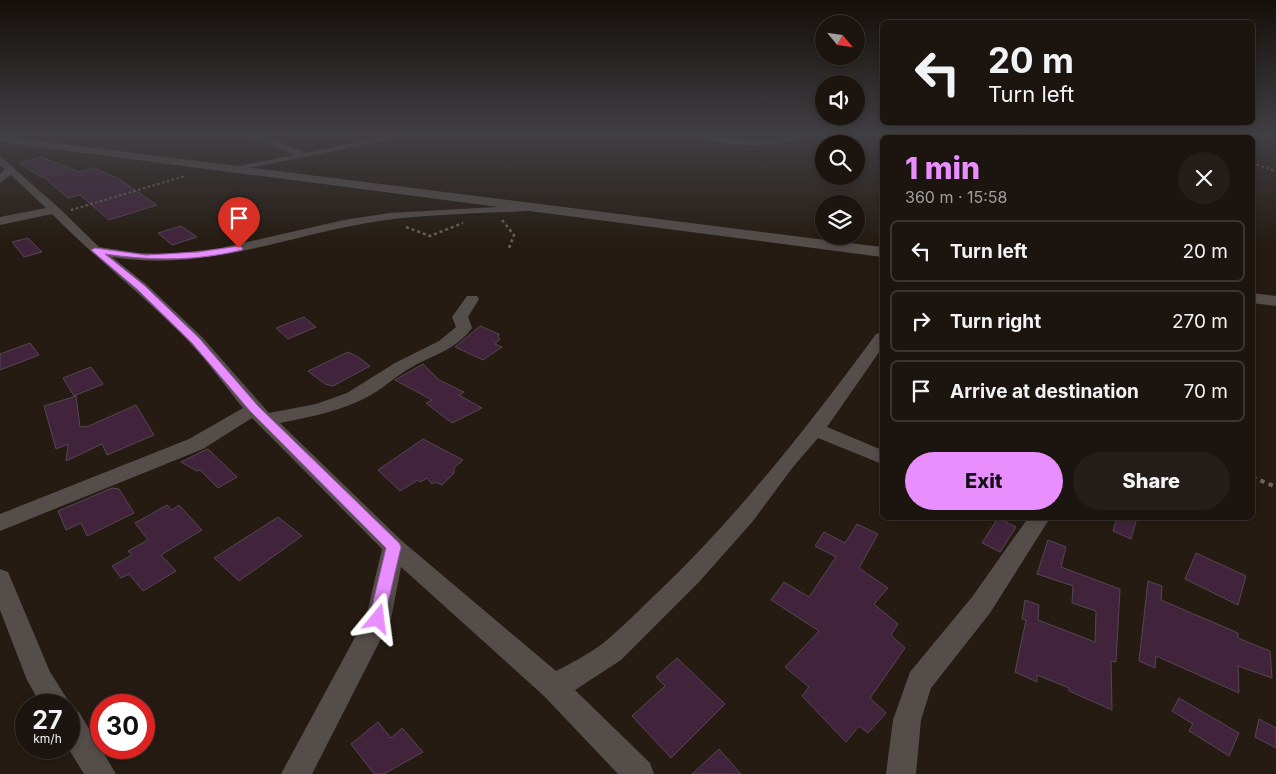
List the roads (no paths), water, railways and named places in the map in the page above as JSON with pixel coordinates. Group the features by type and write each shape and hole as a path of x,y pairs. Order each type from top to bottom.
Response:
{"street":[{"path":"7,171 57,212 95,250 142,288 196,340 260,414 394,547 554,686 639,774"},
{"path":"242,171 880,252"},
{"path":"95,250 146,258 198,255 266,243 344,224 374,219 435,212 526,207"},
{"path":"0,221 57,212"},
{"path":"1255,298 1276,301"},
{"path":"0,523 196,444 260,414 314,410 349,398 365,390 396,368 452,339 464,328 460,317 472,299"},
{"path":"554,686 592,666 612,652 691,575 745,515 786,462 815,430 880,340"},
{"path":"815,430 880,457"},
{"path":"901,774 908,720 920,681 981,604 1035,520"},
{"path":"296,774 378,619 394,547"},
{"path":"0,579 40,680 50,694"},
{"path":"80,740 100,774"}]}
